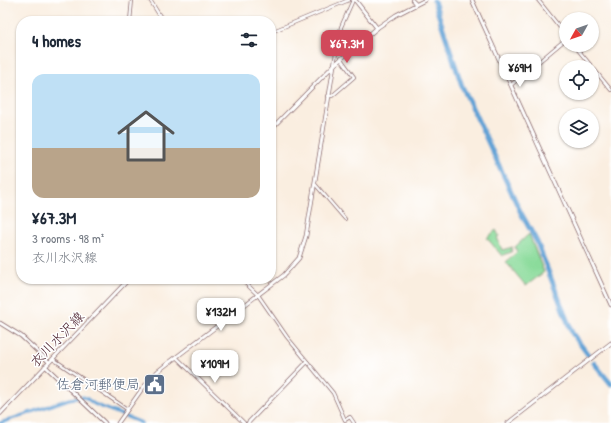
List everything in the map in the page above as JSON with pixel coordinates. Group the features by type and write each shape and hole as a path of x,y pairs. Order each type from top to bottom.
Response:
{"street":[{"path":"130,16 132,0"},
{"path":"150,0 160,16"},
{"path":"352,0 377,28"},
{"path":"276,30 352,0"},
{"path":"276,281 284,275 299,258 306,236 328,96 341,27 352,0"},
{"path":"412,0 416,4"},
{"path":"276,124 334,65 377,28 396,15 425,0"},
{"path":"472,0 611,305"},
{"path":"538,0 559,26"},
{"path":"511,85 559,45"},
{"path":"580,52 611,90"},
{"path":"328,96 332,96 354,77 341,59"},
{"path":"315,184 345,219"},
{"name":"衣川水沢線","path":"0,414 125,284"},
{"path":"246,284 258,295 287,337 333,393 345,420 350,417 354,423"},
{"path":"118,423 142,389 158,371 272,284"},
{"path":"0,323 20,336 49,362"},
{"path":"509,423 611,343"},
{"path":"176,357 244,423"},
{"path":"52,359 127,409"},
{"path":"248,423 307,362"},
{"path":"45,366 104,423"}],"green space":[{"path":"496,230 502,250 513,247 511,252 502,256 487,238"},
{"path":"529,234 544,272 526,286 506,262 517,252 515,247"}],"waterway":[{"path":"434,1 462,86 521,213 537,242 572,333 589,356"},
{"path":"594,363 611,384"},
{"path":"0,423 69,399 83,397 94,404 142,423"}],"place":[{"name":"佐倉河郵便局","path":"155,384"}]}
